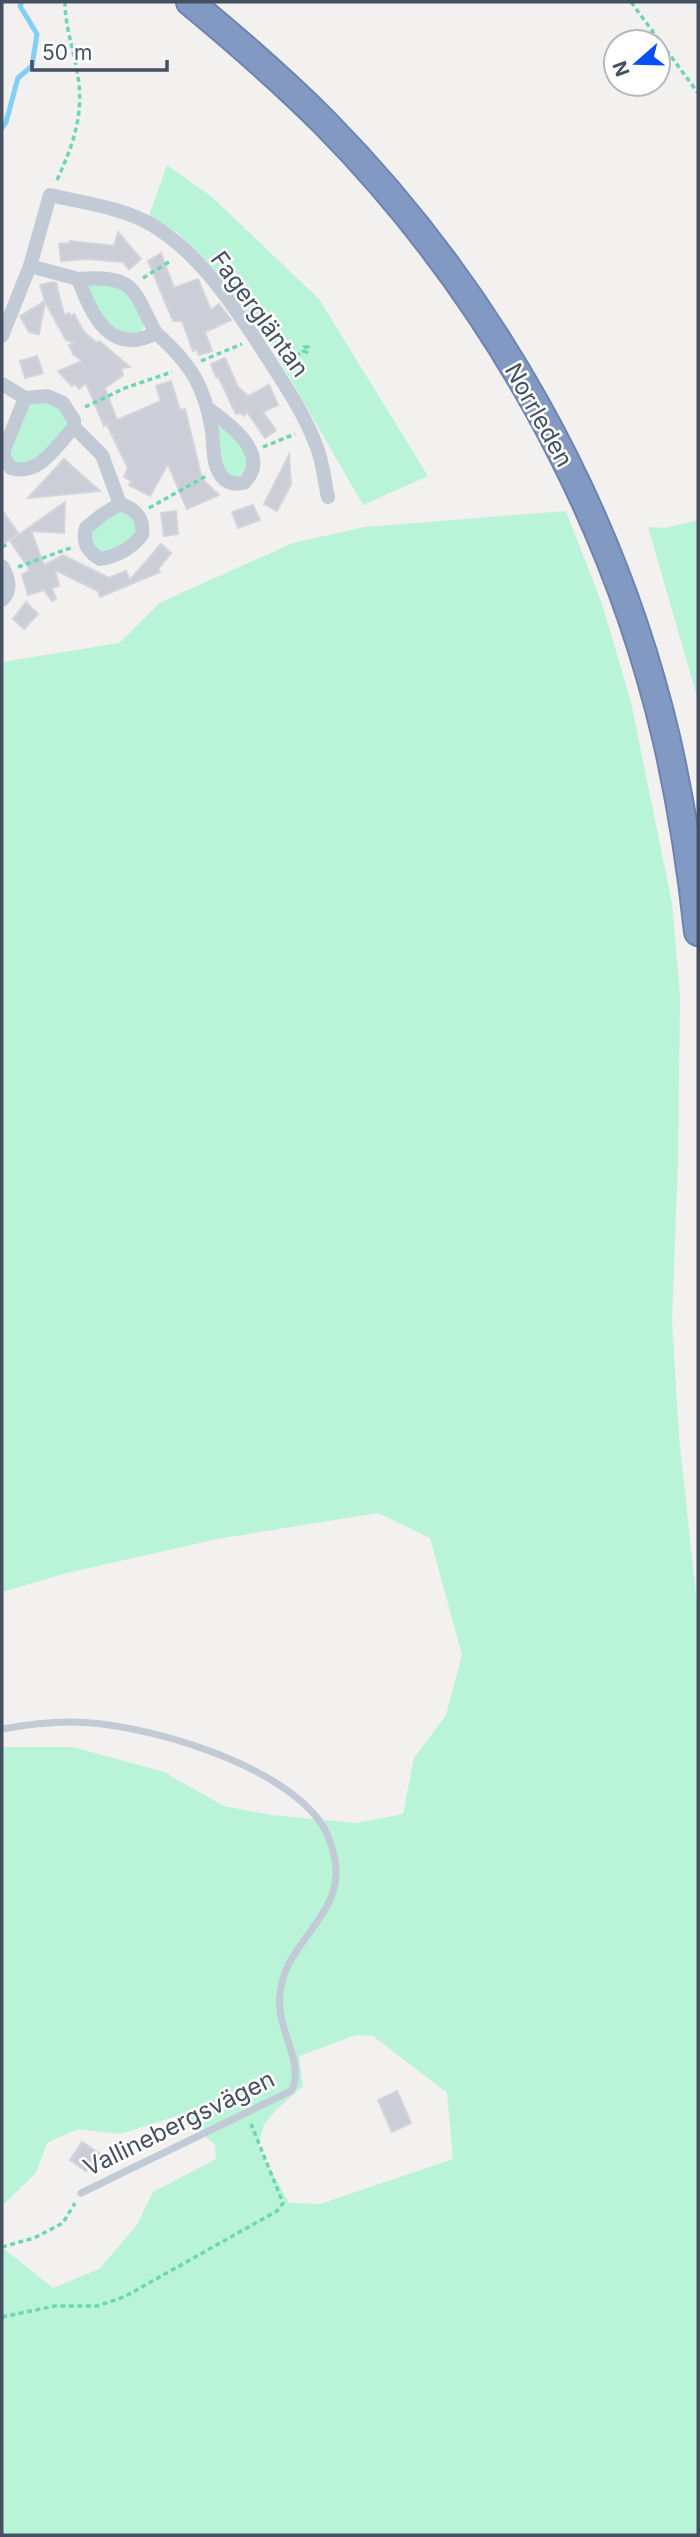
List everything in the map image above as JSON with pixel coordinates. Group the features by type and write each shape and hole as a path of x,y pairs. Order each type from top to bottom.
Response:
{"highway":[{"name":"Norrleden","path":"190,2 293,92 378,182 460,284 543,418 616,575 652,683 678,790 698,932"}],"street":[{"name":"Fagergläntan","path":"50,195 139,219 160,230 187,252 225,296 292,397 318,448 327,497"},
{"path":"2,335 30,267 38,229 50,195"},
{"path":"30,267 78,279 102,279 129,286 141,299 156,333 189,366 210,410 218,469 228,481 244,483 253,467 252,452 243,439 210,410"},
{"path":"78,279 96,320 117,337 133,341 156,333"},
{"path":"2,384 25,398 47,396 63,403 72,420 102,455 120,504 134,510 138,515 143,525 142,535 136,542 118,554 100,559 92,554 85,543 85,533 89,524 120,504"},
{"path":"25,398 4,450 4,458 11,468 25,470 38,465 72,420"},
{"path":"2,600 8,590 3,569"}],"lane":[{"name":"Vallinebergsvägen","path":"2,1729 72,1722 157,1733 219,1755 259,1775 304,1805 322,1824 332,1848 336,1868 335,1888 282,1981 280,2010 293,2059 296,2083 291,2091 81,2193"}],"path":[{"path":"50,195 72,147 80,108 77,69 68,37 65,2"},
{"path":"631,2 698,93"},
{"path":"129,286 187,252"},
{"path":"72,420 125,388 255,339"},
{"path":"252,452 309,429"},
{"path":"138,515 218,469"},
{"path":"3,569 85,543"},
{"path":"2,547 8,544"},
{"path":"2,2318 55,2306 97,2306 124,2297 277,2211 284,2203 246,2113"},
{"path":"2,2247 33,2238 63,2223 81,2193"}],"green space":[{"path":"167,165 211,196 319,299 428,476 363,505 272,347 179,234 149,216"},
{"path":"85,283 108,284 127,289 146,322 140,334 133,338 103,322"},
{"path":"35,399 59,407 70,425 32,466 15,467 7,450 23,409"},
{"path":"218,422 237,438 249,463 240,477 232,477 220,467"},
{"path":"122,510 133,514 137,535 104,555 91,544 92,529"},
{"path":"566,511 602,604 631,702 672,903 680,995 672,1320 679,1437 698,1612 698,2535 2,2535 2,2247 53,2288 99,2269 137,2225 153,2192 216,2159 215,2145 180,2115 120,2134 78,2129 47,2143 36,2173 2,2206 2,1747 73,1747 164,1772 224,1806 271,1815 356,1823 403,1814 414,1758 446,1715 462,1655 430,1538 378,1513 217,1539 63,1574 2,1592 2,662 119,643 161,602 293,543 364,527","holes":["356,2035 373,2036 447,2093 453,2159 320,2204 289,2203 258,2147 264,2124 303,2086 299,2056"]},
{"path":"698,520 698,700 648,527 665,528"}],"building":[{"path":"118,232 141,259 129,269 123,262 86,259 61,261 59,244 70,241 114,246"},
{"path":"161,253 174,288 198,279 211,310 219,304 231,320 205,332 212,351 199,355 196,349 193,351 182,321 173,321 148,261"},
{"path":"56,283 64,315 74,314 84,332 130,367 121,368 123,375 105,388 117,420 161,401 156,386 171,381 180,410 185,409 202,479 219,495 187,509 168,464 150,496 129,485 132,481 124,477 128,468 107,425 113,422 104,426 86,383 79,389 75,384 72,386 58,371 82,361 73,354 69,345 76,343 66,340 45,302 39,334 29,332 20,316 45,301 40,285"},
{"path":"37,356 43,373 25,378 20,361"},
{"path":"225,358 238,387 248,396 269,385 278,405 263,412 276,430 265,438 247,412 244,416 241,413 236,414 218,376 216,377 211,364"},
{"path":"289,455 291,484 277,511 264,504"},
{"path":"64,459 100,491 28,498"},
{"path":"65,502 64,533 31,531 44,565 63,555 109,578 126,571 130,580 161,544 171,553 158,569 160,572 100,597 98,591 55,570 59,586 52,588 56,599 52,601 44,590 28,595 22,575 30,570 10,541"},
{"path":"253,505 260,520 238,528 232,512"},
{"path":"2,510 18,533 2,545"},
{"path":"176,511 178,534 164,536 161,513"},
{"path":"26,602 38,614 24,629 13,619"},
{"path":"397,2091 411,2123 392,2132 378,2100"},
{"path":"82,2142 99,2153 86,2171 70,2160"}],"waterway":[{"path":"2,128 18,78 32,66 37,34 20,6 22,2"}]}
